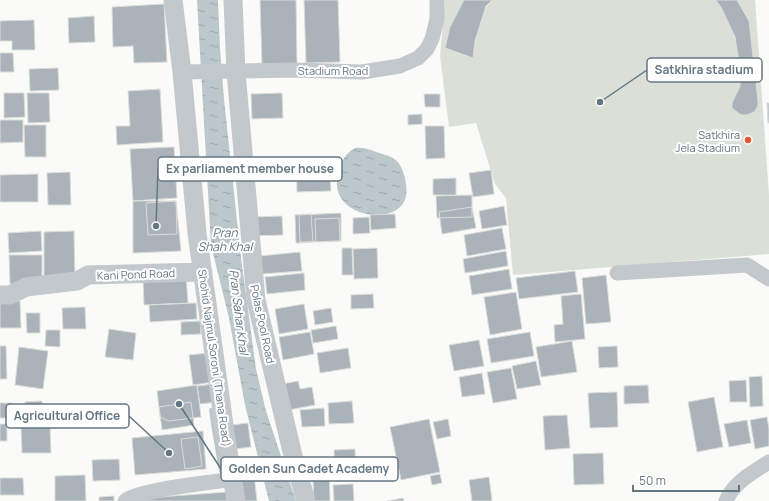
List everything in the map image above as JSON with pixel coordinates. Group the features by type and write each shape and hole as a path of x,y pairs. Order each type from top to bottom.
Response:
{"street":[{"name":"Shohid Najmul Soroni (Thana Road)","path":"173,0 182,72 197,233 236,501"},
{"name":"Polas Pool Road","path":"233,0 236,72 256,300 294,460 306,501"},
{"name":"Stadium Road","path":"182,72 295,70 362,72 400,66 418,58 427,49 432,39 437,19 437,0"},
{"path":"616,272 747,265 769,279"},
{"name":"Kani Pond Road","path":"0,295 10,295 26,287 77,281 88,275 203,272"},
{"path":"726,501 731,490 769,462"},
{"path":"125,501 128,498 146,492 233,479"}],"shaded area":[{"path":"445,0 464,0 450,27 445,48 472,58 481,19 492,0 716,0 727,18 738,49 741,84 732,108 741,115 758,106 758,100 749,21 737,0 755,0 769,195 769,254 513,275 506,198 495,184 476,123 449,127 440,56"}],"water":[{"name":"Pran Shah Khal","path":"197,0 218,0 224,99 241,258 256,369 266,411 296,501 269,501 245,405 229,318 211,245"},
{"path":"355,148 366,148 392,157 401,167 405,178 406,196 401,206 393,212 383,215 371,215 359,212 349,206 341,198 337,187 339,169 345,157"}],"building":[{"path":"260,0 296,0 297,64 262,65"},
{"path":"304,0 338,0 340,62 306,63"},
{"path":"464,0 492,0 486,6 475,41 473,58 445,48 450,27"},
{"path":"716,0 737,0 749,21 758,106 754,112 747,115 741,115 732,108 732,103 740,86 740,68 735,37 722,9"},
{"path":"164,4 167,62 134,63 133,46 113,47 112,7"},
{"path":"94,16 95,42 69,43 68,18"},
{"path":"34,20 35,50 12,50 12,41 0,41 0,21"},
{"path":"0,53 13,53 14,72 0,72"},
{"path":"58,68 59,90 30,91 29,69"},
{"path":"160,89 163,142 117,145 116,126 130,126 128,91"},
{"path":"4,93 24,93 25,117 4,118"},
{"path":"27,93 49,93 50,122 28,123"},
{"path":"282,93 283,118 252,119 251,94"},
{"path":"424,94 440,94 440,107 425,107"},
{"path":"767,103 769,103 769,123 768,123"},
{"path":"422,114 422,124 408,125 408,115"},
{"path":"0,120 23,120 23,142 0,143"},
{"path":"24,125 46,125 46,157 25,157"},
{"path":"425,126 444,126 445,158 426,159"},
{"path":"174,147 177,198 133,201 130,149"},
{"path":"329,158 331,191 297,192 296,160"},
{"path":"491,170 494,194 473,197 469,173"},
{"path":"70,172 71,205 48,205 47,173"},
{"path":"38,174 38,202 0,202 0,175"},
{"path":"456,178 456,195 433,195 433,179"},
{"path":"472,195 472,217 437,218 436,196"},
{"path":"133,201 176,201 181,251 133,253"},
{"path":"176,201 177,234 148,235 146,203"},
{"path":"504,206 507,225 482,229 479,211"},
{"path":"472,207 476,228 442,234 439,212"},
{"path":"341,213 341,241 300,242 299,215"},
{"path":"311,214 313,242 296,243 295,215"},
{"path":"395,214 396,228 371,230 370,215"},
{"path":"282,216 283,235 249,236 248,217"},
{"path":"369,217 370,233 353,234 353,218"},
{"path":"339,218 340,241 316,242 315,219"},
{"path":"502,228 506,249 467,256 464,235"},
{"path":"41,231 42,251 9,253 8,233"},
{"path":"74,231 75,280 44,281 44,232"},
{"path":"342,248 352,248 353,275 342,275"},
{"path":"377,248 378,278 354,279 353,249"},
{"path":"506,251 508,266 465,273 463,259"},
{"path":"300,252 302,271 261,274 260,256"},
{"path":"9,255 42,255 42,283 10,284"},
{"path":"509,269 512,289 472,295 469,276"},
{"path":"575,271 578,292 519,299 516,278"},
{"path":"304,273 305,290 267,294 265,277"},
{"path":"186,275 188,303 144,305 143,277"},
{"path":"606,275 611,322 586,324 582,278"},
{"path":"516,292 522,329 490,335 484,297"},
{"path":"373,294 374,308 351,309 351,295"},
{"path":"581,294 585,339 555,342 554,325 563,324 561,296"},
{"path":"0,301 20,301 21,328 0,328"},
{"path":"196,303 197,319 150,322 149,305"},
{"path":"304,304 308,329 279,334 275,309"},
{"path":"85,307 86,329 63,329 62,308"},
{"path":"331,308 333,322 315,325 313,311"},
{"path":"26,313 40,313 40,333 27,333"},
{"path":"200,321 201,334 181,335 181,322"},
{"path":"336,326 338,339 313,343 311,330"},
{"path":"109,329 136,333 133,360 105,357"},
{"path":"46,330 60,330 60,347 45,346"},
{"path":"310,332 314,354 283,360 279,337"},
{"path":"530,332 534,356 491,363 487,339"},
{"path":"479,340 484,366 454,371 449,345"},
{"path":"572,341 577,372 541,377 536,347"},
{"path":"0,346 6,346 7,379 0,379"},
{"path":"617,346 618,367 599,368 598,347"},
{"path":"19,347 48,351 43,389 15,385"},
{"path":"348,348 351,368 320,373 317,353"},
{"path":"209,353 213,382 193,385 189,355"},
{"path":"536,361 541,385 517,389 512,366"},
{"path":"511,368 517,399 493,403 487,372"},
{"path":"482,373 485,394 462,397 459,377"},
{"path":"762,376 763,406 750,407 749,377"},
{"path":"746,380 747,402 730,402 729,381"},
{"path":"298,381 300,389 312,387 315,405 283,411 278,385"},
{"path":"214,384 217,402 200,404 197,386"},
{"path":"197,385 201,417 169,421 160,417 157,391"},
{"path":"648,385 649,403 624,404 624,386"},
{"path":"617,392 618,427 590,428 588,393"},
{"path":"714,397 723,447 697,452 688,402"},
{"path":"42,401 43,424 25,424 25,402"},
{"path":"352,401 354,423 329,424 328,403"},
{"path":"191,402 194,425 162,430 159,407"},
{"path":"0,403 12,403 13,418 0,418"},
{"path":"324,408 325,426 302,427 300,410"},
{"path":"567,415 570,448 545,450 543,416"},
{"path":"767,417 769,446 755,449 750,420"},
{"path":"429,419 440,472 401,480 390,427"},
{"path":"448,419 451,436 437,439 433,422"},
{"path":"747,420 751,443 729,447 724,424"},
{"path":"248,423 251,447 234,449 232,425"},
{"path":"0,424 7,424 7,441 0,441"},
{"path":"21,427 50,427 51,453 22,453"},
{"path":"203,431 206,469 135,475 132,438"},
{"path":"198,437 202,466 185,469 181,439"},
{"path":"355,449 356,480 335,481 334,450"},
{"path":"603,453 604,484 574,485 573,454"},
{"path":"119,459 120,480 93,481 92,460"},
{"path":"329,461 330,501 314,501 312,462"},
{"path":"253,465 257,501 241,501 237,467"},
{"path":"440,474 442,483 432,485 430,476"},
{"path":"85,475 86,501 55,501 55,476"},
{"path":"489,477 492,501 472,501 469,480"},
{"path":"0,478 23,478 24,495 0,495"},
{"path":"353,484 354,501 334,501 333,485"},
{"path":"227,492 228,501 146,501 146,498"},
{"path":"114,496 114,501 99,501 99,497"},
{"path":"403,498 404,501 387,501"}],"waterway":[{"path":"211,410 221,471 212,418"}],"place":[{"name":"Satkhira stadium","path":"600,102"},
{"name":"Satkhira Jela Stadium","path":"748,140"},
{"name":"Ex parliament member house","path":"156,226"},
{"name":"Golden Sun Cadet Academy","path":"179,404"},
{"name":"Agricultural Office","path":"169,453"}],"water label":[{"name":"Pran Sahar Khal","path":"239,312"}]}
